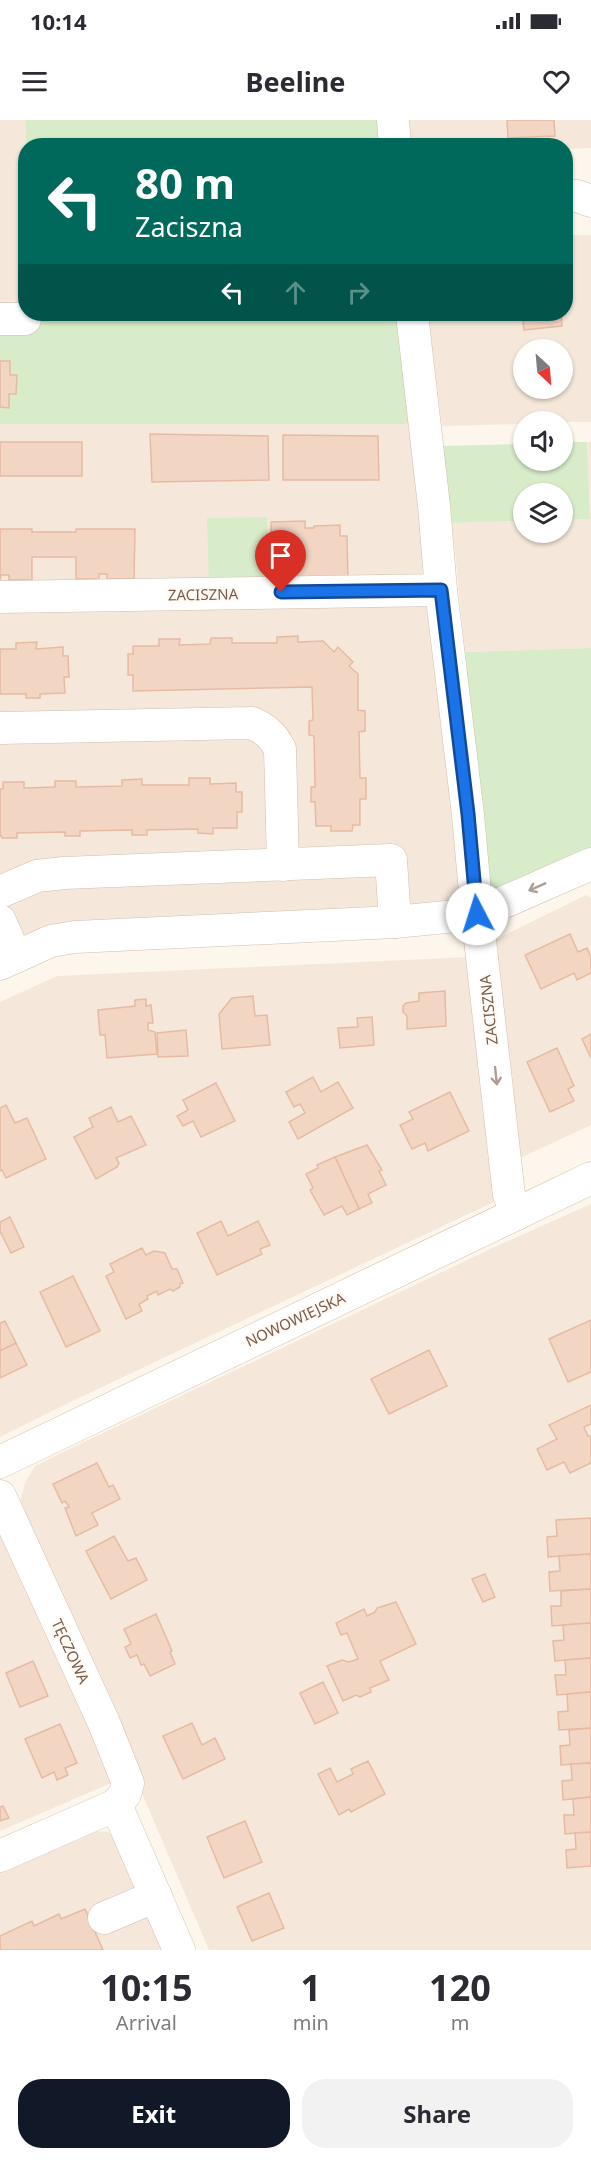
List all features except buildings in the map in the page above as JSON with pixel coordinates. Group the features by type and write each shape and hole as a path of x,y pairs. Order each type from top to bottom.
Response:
{"street":[{"path":"393,120 394,138"},
{"path":"573,196 591,201"},
{"name":"ZACISZNA","path":"413,321 509,1195 517,1214"},
{"name":"ZACISZNA","path":"0,597 441,590"},
{"path":"0,728 252,723 264,728 274,738 280,749 283,865"},
{"path":"0,892 37,876 64,873 391,860 395,922"},
{"path":"0,921 8,960 51,941 75,937 395,922 477,914 591,864"},
{"name":"NOWOWIEJSKA","path":"0,1462 591,1178"},
{"name":"TĘCZOWA","path":"0,1496 104,1723 128,1783 125,1794 116,1805"},
{"path":"0,1856 116,1805 179,1950"},
{"path":"104,1918 156,1896"}],"shaded area":[{"path":"0,120 26,120 26,138 18,138 18,308 0,308"},
{"path":"408,120 591,120 591,148 573,149 573,138 410,138"},
{"path":"573,235 591,235 591,422 573,422 573,411 513,411 513,424 442,426 429,321 573,321"},
{"path":"0,424 416,424 465,886 459,898 447,908 0,952"},
{"path":"587,442 591,442 591,648 465,652 452,523 513,521 513,543 573,543 573,519 590,518"},
{"path":"586,895 591,898 591,1125 514,1161 493,941"},
{"path":"471,957 498,1200 0,1437 0,1002 57,976"},
{"path":"591,1204 591,1950 209,1950 19,1506 25,1483 35,1466 501,1244"},
{"path":"0,1520 118,1780 0,1831"},
{"path":"92,1831 108,1832 120,1843 165,1950 0,1950 0,1871"}],"green space":[{"path":"26,120 385,120 386,138 26,138"},
{"path":"18,320 405,321 416,424 0,424 0,328"},
{"path":"573,442 587,442 590,519 573,519 573,483 513,483 513,521 452,523 442,446 513,444 513,471 573,471"},
{"path":"267,517 267,583 209,586 207,518"},
{"path":"591,648 591,853 499,892 489,889 486,881 465,652"}],"route":[{"path":"281,592 441,590 468,814 477,914"}]}
